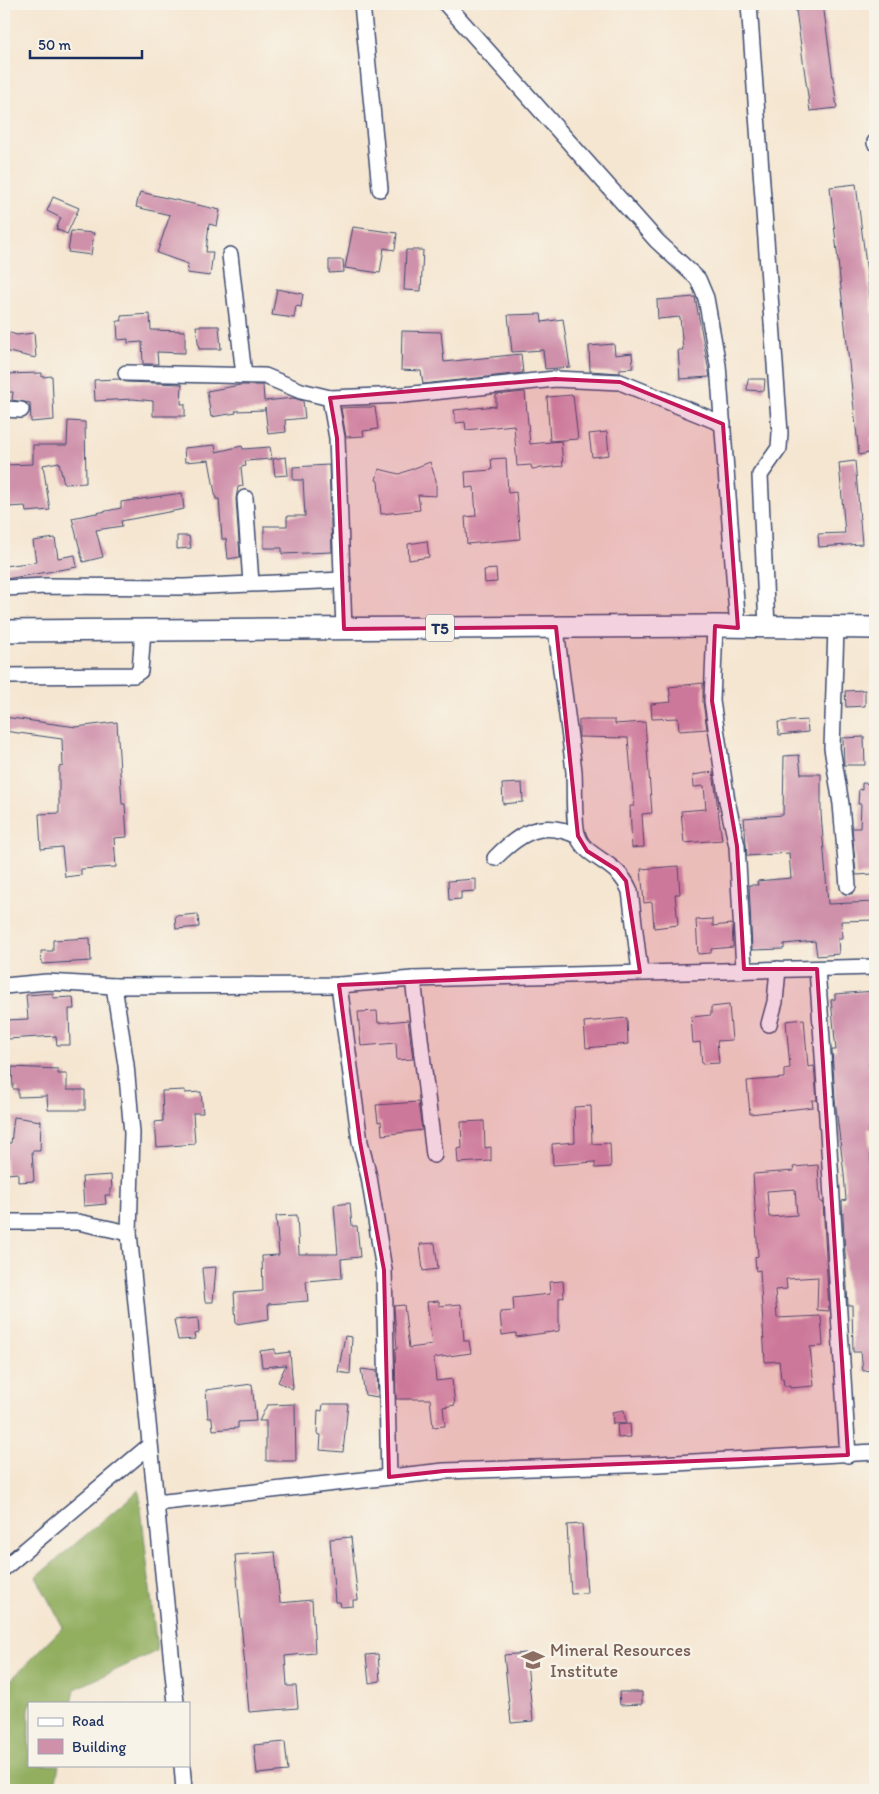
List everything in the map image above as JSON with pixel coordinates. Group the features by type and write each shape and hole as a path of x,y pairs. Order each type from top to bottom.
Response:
{"highway":[{"name":"T5","path":"4,631 715,626 738,628 875,628"}],"street":[{"path":"362,4 380,189"},
{"path":"446,4 657,241 698,279 706,298 718,364 738,628"},
{"path":"749,4 780,433 779,448 760,475 767,627"},
{"path":"230,255 244,375"},
{"path":"126,373 264,376 301,391 330,398 404,395 555,379 620,382 723,424"},
{"path":"330,398 337,438 344,629"},
{"path":"4,409 21,410"},
{"path":"245,498 251,584"},
{"path":"4,588 47,586 184,587 342,580"},
{"path":"715,626 712,701 725,793 737,846 744,969"},
{"path":"556,627 574,770 578,836 586,851 611,866 626,881 630,891 640,972"},
{"path":"836,629 832,748 841,804 848,886"},
{"path":"4,676 134,675 140,671 143,630"},
{"path":"495,858 508,845 529,832 545,827 562,829 578,836"},
{"path":"4,986 47,982 114,986 339,985 413,979 875,967"},
{"path":"768,1024 775,1002 778,969"},
{"path":"817,969 848,1455"},
{"path":"413,979 434,1155"},
{"path":"339,985 360,1142 369,1177 384,1270 389,1477"},
{"path":"114,986 126,1065 132,1134 129,1233 176,1702"},
{"path":"4,1222 78,1222 129,1233"},
{"path":"4,1568 149,1446"},
{"path":"156,1503 444,1471 658,1464 848,1455 875,1452"},
{"path":"182,1766 184,1790"}],"highlighted area":[{"path":"555,379 620,382 723,424 738,628 715,626 712,701 737,846 744,969 817,969 848,1455 444,1471 389,1477 384,1270 360,1142 339,985 640,972 626,881 617,870 587,851 578,836 556,627 344,629 337,438 330,398"}],"green space":[{"path":"139,1490 157,1651 75,1689 72,1702 28,1702 28,1766 59,1766 54,1790 5,1790 4,1687 63,1627 36,1577"}],"building":[{"path":"799,4 823,4 837,108 810,111 796,10 799,10"},
{"path":"856,184 875,327 875,437 871,438 874,452 859,455 830,187"},
{"path":"140,192 220,210 217,226 209,224 206,252 213,252 210,276 187,273 188,264 157,253 170,215 136,207"},
{"path":"53,197 79,208 67,234 56,229 61,218 47,211"},
{"path":"353,227 397,233 395,250 384,248 380,273 345,268"},
{"path":"71,231 94,233 91,255 68,252"},
{"path":"406,250 423,250 421,291 404,290"},
{"path":"329,260 343,260 344,272 329,273"},
{"path":"277,289 303,294 301,307 296,306 294,318 272,315"},
{"path":"695,297 710,377 680,379 678,350 683,350 680,317 658,319 657,300"},
{"path":"150,314 151,330 185,331 185,353 157,352 158,364 143,364 142,342 128,343 128,339 118,340 117,321 122,321 121,316"},
{"path":"541,314 542,322 563,319 570,367 545,369 543,350 512,352 508,315"},
{"path":"196,326 219,326 221,349 199,349"},
{"path":"4,331 17,335 34,333 36,358 4,351"},
{"path":"402,331 441,332 444,362 521,354 523,373 423,384 421,371 401,370"},
{"path":"614,344 615,355 632,353 633,368 620,369 620,373 590,371 589,346"},
{"path":"42,373 42,377 52,376 54,420 31,422 30,403 12,400 13,392 4,392 4,374"},
{"path":"119,379 126,382 182,384 181,404 185,404 185,416 153,416 153,401 133,399 95,401 94,380"},
{"path":"748,379 765,379 764,391 747,390"},
{"path":"240,385 263,385 264,401 294,398 303,401 305,418 285,420 286,432 268,434 265,407 265,410 235,411 236,413 211,417 207,391"},
{"path":"525,392 530,444 561,441 563,466 532,469 531,465 517,466 514,425 466,430 465,422 456,423 454,410 496,406 496,395"},
{"path":"573,395 578,439 550,441 547,397"},
{"path":"375,407 378,429 363,431 364,436 346,437 341,408"},
{"path":"68,421 85,422 86,483 64,484 59,462 43,465 50,510 26,512 25,506 8,507 6,465 33,464 33,445 67,445"},
{"path":"607,432 609,455 592,457 589,434"},
{"path":"215,445 216,452 242,446 243,449 270,447 272,459 245,461 246,466 241,467 243,486 238,487 236,499 240,557 228,559 226,539 222,539 219,499 216,499 209,460 185,462 184,448"},
{"path":"286,457 288,475 275,476 273,459"},
{"path":"506,458 508,493 516,492 520,539 467,544 465,517 476,516 474,487 466,488 465,472 492,470 491,459"},
{"path":"855,461 862,544 819,547 818,534 845,533 839,463"},
{"path":"430,462 436,480 436,496 418,495 420,510 381,514 378,481 376,480 379,469 399,474"},
{"path":"329,465 332,552 282,554 282,548 264,548 264,526 287,526 287,516 305,516 303,480 293,480 293,467"},
{"path":"182,493 184,509 121,521 122,526 96,530 103,557 83,562 72,518 121,508 121,502"},
{"path":"177,536 189,536 191,548 177,549"},
{"path":"55,538 58,558 75,555 77,567 6,579 4,566 36,562 33,541"},
{"path":"427,541 429,557 409,560 408,544"},
{"path":"496,569 497,582 485,583 484,570"},
{"path":"703,683 703,702 707,729 679,731 678,718 652,719 651,704 671,702 669,687"},
{"path":"865,690 865,706 846,707 845,691"},
{"path":"4,717 76,727 117,722 122,804 125,804 127,837 114,838 116,867 81,869 81,875 65,877 62,847 41,849 39,814 59,813 59,767 63,766 62,739 4,731"},
{"path":"579,720 615,720 615,724 645,722 652,813 642,814 644,847 632,848 630,806 634,806 628,738 579,737"},
{"path":"807,720 808,732 779,735 778,722"},
{"path":"864,737 865,765 844,765 843,738"},
{"path":"799,755 801,774 821,774 821,813 828,904 875,902 875,920 841,921 842,939 838,939 839,954 817,956 815,941 784,944 784,949 752,950 749,885 758,885 757,881 791,878 789,853 747,856 744,818 783,815 784,756"},
{"path":"713,772 722,840 684,843 681,811 706,809 704,786 694,787 693,775"},
{"path":"522,783 523,802 503,804 502,784"},
{"path":"862,783 875,784 875,810 872,810 875,865 874,874 856,875 852,828 860,828 861,804 858,804 859,789 862,790"},
{"path":"678,866 680,894 675,894 678,925 654,928 652,902 644,903 641,869"},
{"path":"476,879 476,891 461,892 461,899 449,900 448,881"},
{"path":"198,914 199,927 176,929 175,916"},
{"path":"713,919 713,926 732,924 733,947 711,949 711,953 698,954 696,920"},
{"path":"90,938 91,961 42,964 41,951 53,951 53,940"},
{"path":"875,991 875,1062 869,1063 874,1129 868,1129 872,1172 874,1172 875,1181 875,1243 873,1243 875,1370 863,1371 861,1352 853,1352 852,1305 848,1305 842,1201 846,1200 835,1099 832,1050 836,1050 831,1000 835,999 835,994"},
{"path":"53,993 53,998 73,997 74,1009 69,1009 70,1045 57,1045 56,1036 7,1039 6,1020 28,1019 26,995"},
{"path":"729,1005 732,1040 717,1041 719,1063 702,1064 700,1042 693,1043 691,1017 711,1015 711,1007"},
{"path":"377,1011 378,1023 408,1020 413,1059 397,1060 396,1043 361,1046 358,1012"},
{"path":"627,1018 628,1044 586,1048 584,1022"},
{"path":"804,1019 808,1067 814,1066 817,1100 812,1100 813,1107 750,1114 747,1081 784,1078 784,1069 790,1068 786,1021"},
{"path":"12,1067 58,1069 58,1074 67,1074 67,1090 85,1090 85,1110 48,1110 47,1096 18,1097 18,1089 13,1089"},
{"path":"185,1090 185,1093 201,1092 203,1113 193,1113 195,1144 157,1147 155,1122 163,1121 162,1091"},
{"path":"418,1102 422,1130 382,1135 381,1121 378,1122 376,1105"},
{"path":"591,1106 592,1144 610,1143 611,1167 595,1168 595,1162 553,1165 552,1144 575,1142 574,1107"},
{"path":"14,1117 41,1121 40,1151 32,1151 34,1181 18,1182 18,1173 7,1174 4,1143 11,1143"},
{"path":"484,1121 485,1148 491,1147 491,1161 458,1163 457,1149 462,1148 461,1122"},
{"path":"818,1165 820,1202 823,1202 829,1311 817,1310 818,1277 786,1279 787,1289 775,1290 777,1318 821,1316 823,1346 810,1347 814,1386 790,1388 790,1385 784,1386 783,1378 781,1379 779,1361 765,1362 760,1270 756,1271 755,1257 758,1256 753,1174 794,1171 793,1167","holes":["795,1189 797,1215 769,1217 767,1191"]},
{"path":"111,1175 112,1189 110,1189 110,1195 105,1195 106,1204 84,1206 82,1177"},
{"path":"350,1203 352,1226 357,1226 360,1257 341,1259 342,1278 306,1281 308,1301 268,1304 269,1319 236,1324 234,1293 263,1291 262,1256 279,1255 276,1216 297,1215 299,1254 338,1254 334,1205"},
{"path":"435,1243 438,1269 423,1271 420,1244"},
{"path":"216,1267 213,1302 205,1302 202,1268"},
{"path":"563,1281 564,1297 559,1298 559,1331 516,1337 516,1333 502,1335 500,1312 514,1311 513,1298 550,1294 549,1282"},
{"path":"439,1301 439,1306 461,1304 464,1341 469,1341 471,1353 434,1358 436,1381 452,1379 455,1405 443,1407 445,1426 433,1427 430,1399 396,1399 395,1349 397,1349 394,1306 404,1305 409,1348 432,1345 427,1302"},
{"path":"198,1318 199,1333 194,1334 195,1339 178,1340 174,1320"},
{"path":"345,1336 352,1337 350,1374 338,1372"},
{"path":"275,1349 275,1354 290,1352 293,1389 278,1382 286,1365 262,1367 260,1351"},
{"path":"361,1369 377,1371 378,1397 365,1395"},
{"path":"252,1384 256,1421 238,1422 238,1428 213,1430 212,1418 208,1418 206,1390"},
{"path":"295,1404 296,1461 266,1461 266,1421 259,1421 267,1405"},
{"path":"323,1404 348,1404 343,1452 320,1450 321,1435 317,1434 318,1410 322,1411"},
{"path":"624,1410 626,1423 613,1424 612,1412"},
{"path":"630,1424 631,1437 618,1438 617,1425"},
{"path":"582,1524 587,1593 571,1594 567,1525"},
{"path":"351,1537 358,1600 353,1600 353,1606 341,1607 340,1602 335,1602 330,1539"},
{"path":"275,1552 280,1603 312,1600 315,1653 285,1656 287,1686 296,1686 298,1708 249,1712 235,1555"},
{"path":"526,1653 533,1721 511,1723 504,1655"},
{"path":"378,1654 380,1681 369,1683 366,1655"},
{"path":"619,1692 642,1692 642,1704 620,1705"},
{"path":"285,1742 288,1771 257,1774 254,1745"}],"place":[{"name":"Mineral Resources Institute","path":"533,1660"}]}
